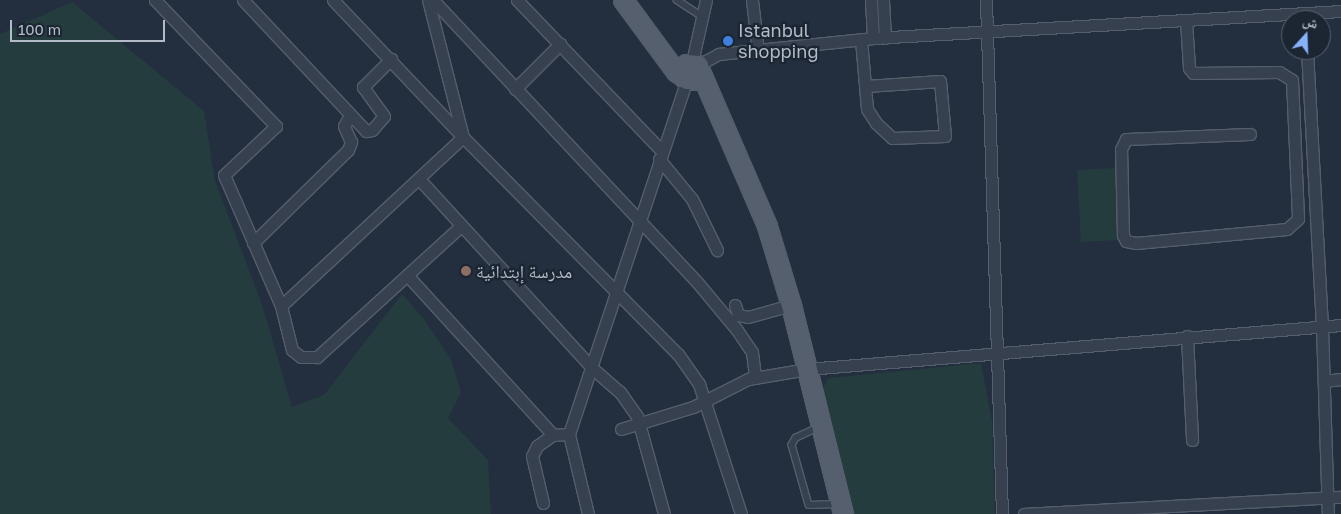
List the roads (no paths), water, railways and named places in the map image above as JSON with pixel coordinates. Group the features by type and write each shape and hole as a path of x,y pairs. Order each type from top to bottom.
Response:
{"main road":[{"path":"623,0 658,49 691,71 718,112 767,226 791,304 842,509"}],"street":[{"path":"155,0 276,126 224,175 281,306 292,350 301,357 317,358 460,227"},
{"path":"243,0 366,131 383,119 383,112 362,88 391,59"},
{"path":"333,0 614,292 678,354 699,384 741,514"},
{"path":"428,0 463,137"},
{"path":"433,0 637,221 697,282 737,330 752,352 755,378"},
{"path":"517,0 560,44 660,155 692,199 717,250"},
{"path":"588,514 569,434 592,368 637,221 691,71 706,0"},
{"path":"752,0 758,51"},
{"path":"866,86 940,81 945,136 892,138 876,123 867,108 866,86 867,39 870,0"},
{"path":"883,0 885,38"},
{"path":"986,0 1002,514"},
{"path":"691,71 714,55 867,39 1186,21 1281,18"},
{"path":"1186,21 1189,68 1194,73 1279,72 1292,80 1298,219 1287,229 1132,244 1126,241 1123,235 1121,149 1126,139 1250,134"},
{"path":"515,89 560,44"},
{"path":"1308,60 1322,326 1328,514"},
{"path":"253,243 348,150 350,139 344,126 350,115"},
{"path":"281,306 420,180 463,137"},
{"path":"420,180 460,227 592,368 620,392 641,423 664,514"},
{"path":"407,275 553,435"},
{"path":"735,305 738,315 748,317 791,304"},
{"path":"621,429 705,402 755,378 807,369 1187,336 1341,325"},
{"path":"1187,336 1192,440"},
{"path":"1324,380 1341,379"},
{"path":"543,503 532,456 537,446 553,435 569,434"},
{"path":"1024,514 1341,497"}],"lane":[{"path":"677,0 703,17"},
{"path":"822,426 796,438 792,445 810,505 842,509"}],"place":[{"name":"Istanbul shopping","path":"728,41"},
{"name":"مدرسة إبتدائية","path":"466,271"}]}
